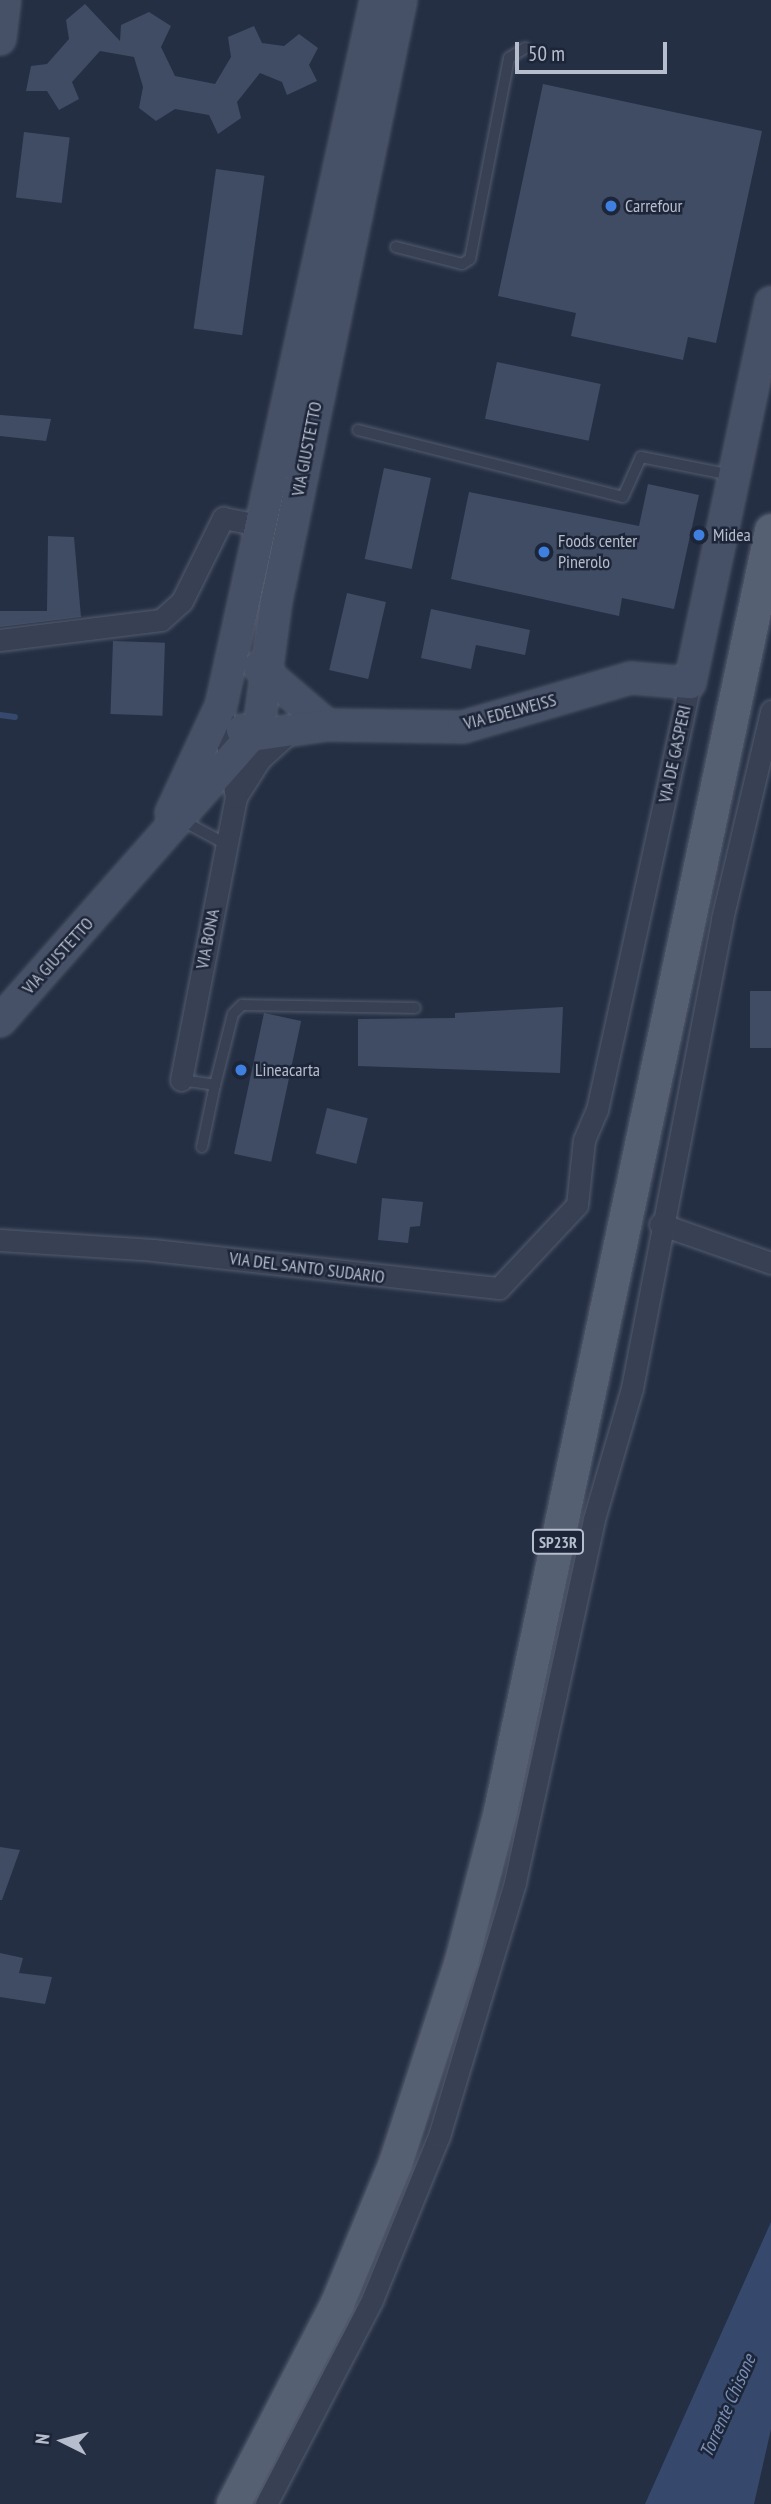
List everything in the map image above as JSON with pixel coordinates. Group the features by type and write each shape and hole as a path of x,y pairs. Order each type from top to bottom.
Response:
{"main road":[{"path":"0,39 5,0"},
{"name":"VIA GIUSTETTO","path":"145,859 191,780 220,706 376,0"},
{"name":"VIA GIUSTETTO","path":"0,1021 232,763 252,736 266,710 268,671 284,561 401,0"},
{"name":"VIA DE GASPERI","path":"690,682 771,303"},
{"name":"SP23R","path":"233,2504 337,2303 395,2163 461,1961 500,1811 770,536"},
{"path":"232,656 268,671 327,725"},
{"name":"VIA EDELWEISS","path":"252,736 327,725 463,727 631,678 690,682"},
{"path":"220,706 252,736"}],"street":[{"path":"0,640 161,620 182,601 223,518 260,525"},
{"name":"VIA DE GASPERI","path":"577,1205 584,1140 597,1110 690,682"},
{"path":"220,706 236,797"},
{"path":"266,2504 372,2300 439,2136 515,1882 594,1519 632,1388 660,1224 771,711"},
{"path":"236,797 260,759 292,730"},
{"name":"VIA BONA","path":"181,1080 236,797"},
{"name":"VIA DEL SANTO SUDARIO","path":"0,1240 153,1250 499,1288 577,1205"},
{"path":"660,1224 771,1263"}],"lane":[{"path":"396,247 462,264 470,259 509,58 525,48"},
{"path":"358,430 623,497 641,457 734,475"},
{"path":"181,820 226,844"},
{"path":"202,1147 233,1014 242,1005 415,1008"},
{"path":"181,1080 215,1085"}],"water":[{"name":"Torrente Chisone","path":"771,2222 771,2429 754,2504 645,2504"}],"building":[{"path":"85,4 120,41 121,25 149,12 171,26 161,47 175,76 215,84 231,57 228,37 254,26 262,43 284,46 299,34 318,48 309,65 317,81 287,95 282,82 260,73 237,102 241,118 218,134 209,115 175,109 156,121 139,108 143,87 134,57 100,51 72,82 79,99 59,110 47,91 26,91 31,66 47,64 69,39 66,20"},
{"path":"543,84 762,131 716,343 688,337 683,360 571,336 576,313 498,296"},
{"path":"24,132 70,138 62,203 16,198"},
{"path":"216,169 265,176 242,335 194,328"},
{"path":"497,362 601,384 589,441 485,419"},
{"path":"0,415 51,419 46,441 0,436"},
{"path":"384,468 431,478 412,569 365,559"},
{"name":"Foods center Pinerolo","path":"648,484 699,495 674,609 622,598 619,616 451,579 469,492 639,526"},
{"path":"48,536 74,537 81,617 0,627 0,611 47,611"},
{"path":"347,593 386,602 368,679 329,670"},
{"path":"431,609 530,630 525,655 476,645 471,669 421,658"},
{"path":"113,641 165,643 162,716 110,714"},
{"path":"750,991 771,991 771,1048 750,1048"},
{"path":"563,1007 560,1073 358,1066 358,1019 455,1018 455,1013"},
{"path":"264,1013 301,1021 271,1162 234,1154"},
{"path":"327,1108 368,1118 356,1164 316,1154"},
{"path":"382,1198 423,1202 420,1226 410,1227 408,1243 378,1240"},
{"path":"0,1847 20,1850 2,1900 0,1900"},
{"path":"0,1953 23,1958 19,1973 52,1977 45,2004 0,1997"}],"waterway":[{"path":"0,715 15,717"}],"place":[{"name":"Carrefour","path":"611,206"},
{"name":"Midea","path":"699,535"},
{"name":"Foods center Pinerolo","path":"544,552"},
{"name":"Lineacarta","path":"241,1070"}]}
